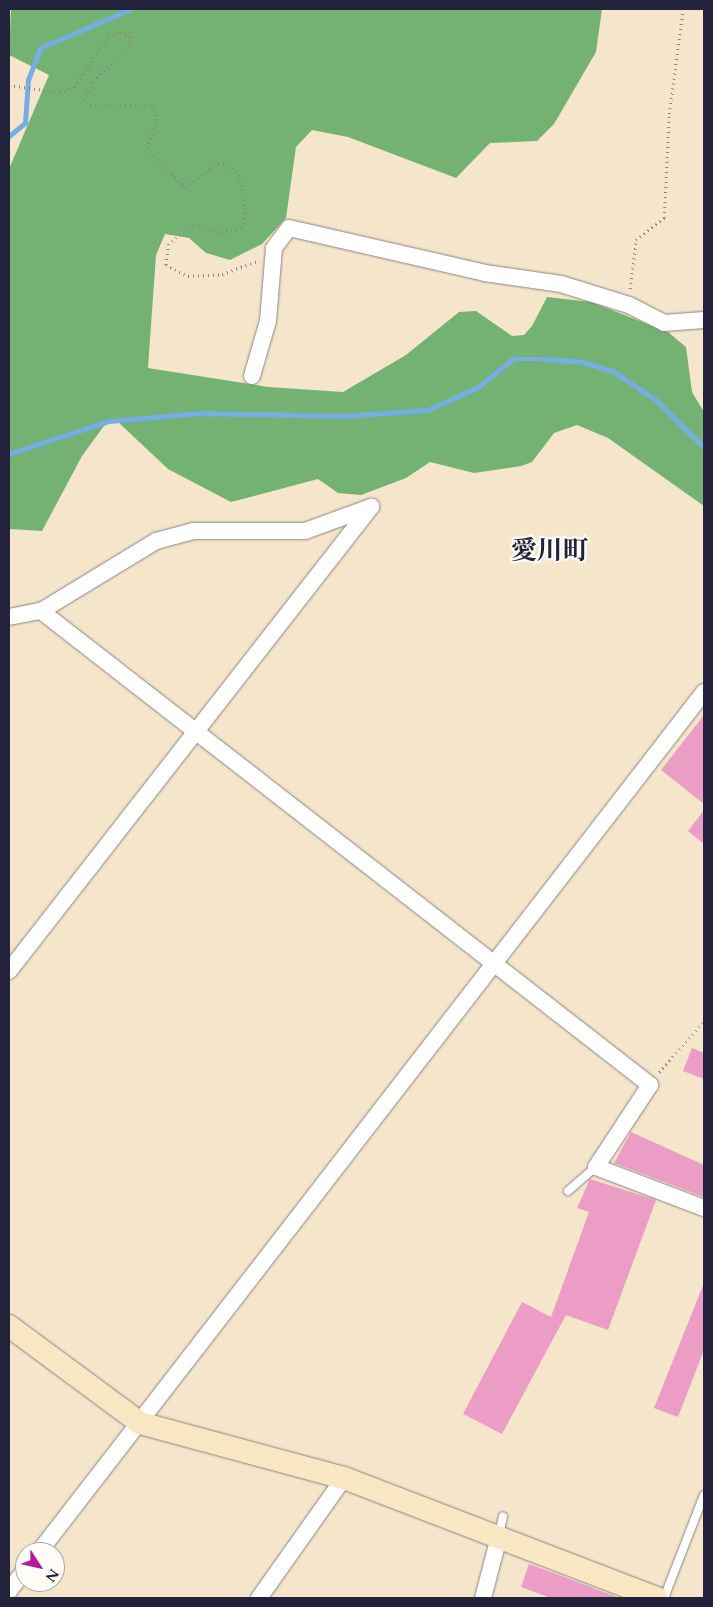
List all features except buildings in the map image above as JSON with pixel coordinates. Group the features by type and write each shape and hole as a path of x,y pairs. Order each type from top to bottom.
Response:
{"street":[{"path":"252,376 268,321 274,248 289,228 485,273 561,284 629,306 664,323 704,320"},
{"path":"9,617 41,611 156,541 194,531 305,531 371,507 9,972"},
{"path":"41,611 650,1085 596,1167 704,1208"},
{"path":"47,1542 704,692"},
{"path":"9,1326 140,1424 344,1478 501,1526 656,1598"},
{"path":"259,1598 344,1478"},
{"path":"484,1598 501,1526"}],"lane":[{"path":"568,1191 596,1167"},
{"path":"664,1598 704,1495"}],"path":[{"path":"629,306 632,249 636,240 664,218 669,114 684,9"},
{"path":"9,84 59,92 74,87 108,38 121,32 130,37 130,46 96,78 84,99 90,105 154,105 157,119 148,147 153,156 185,187 218,162 228,165 239,175 246,208 242,229 224,233 192,225 169,244 166,265 188,276 222,274 256,262 274,248"},
{"path":"650,1085 704,1020"}],"green space":[{"path":"11,9 602,9 596,52 554,124 537,141 490,143 456,178 348,137 312,130 296,147 286,218 262,244 230,260 206,253 189,238 165,234 156,255 148,368 268,387 343,392 406,355 459,312 476,311 512,336 524,335 532,326 547,297 591,302 668,332 686,347 692,392 704,412 704,506 608,438 577,425 554,433 532,462 521,466 474,473 430,462 406,478 361,495 338,493 318,479 231,502 168,469 118,422 106,423 82,456 42,531 9,529 9,169 49,75 9,55"}],"waterway":[{"path":"9,136 25,123 28,80 40,48 131,9"},
{"path":"9,454 109,421 201,413 342,416 428,410 478,387 513,359 583,362 613,371 655,399 704,447"}],"district":[{"name":"愛川町","path":"550,551"}]}
